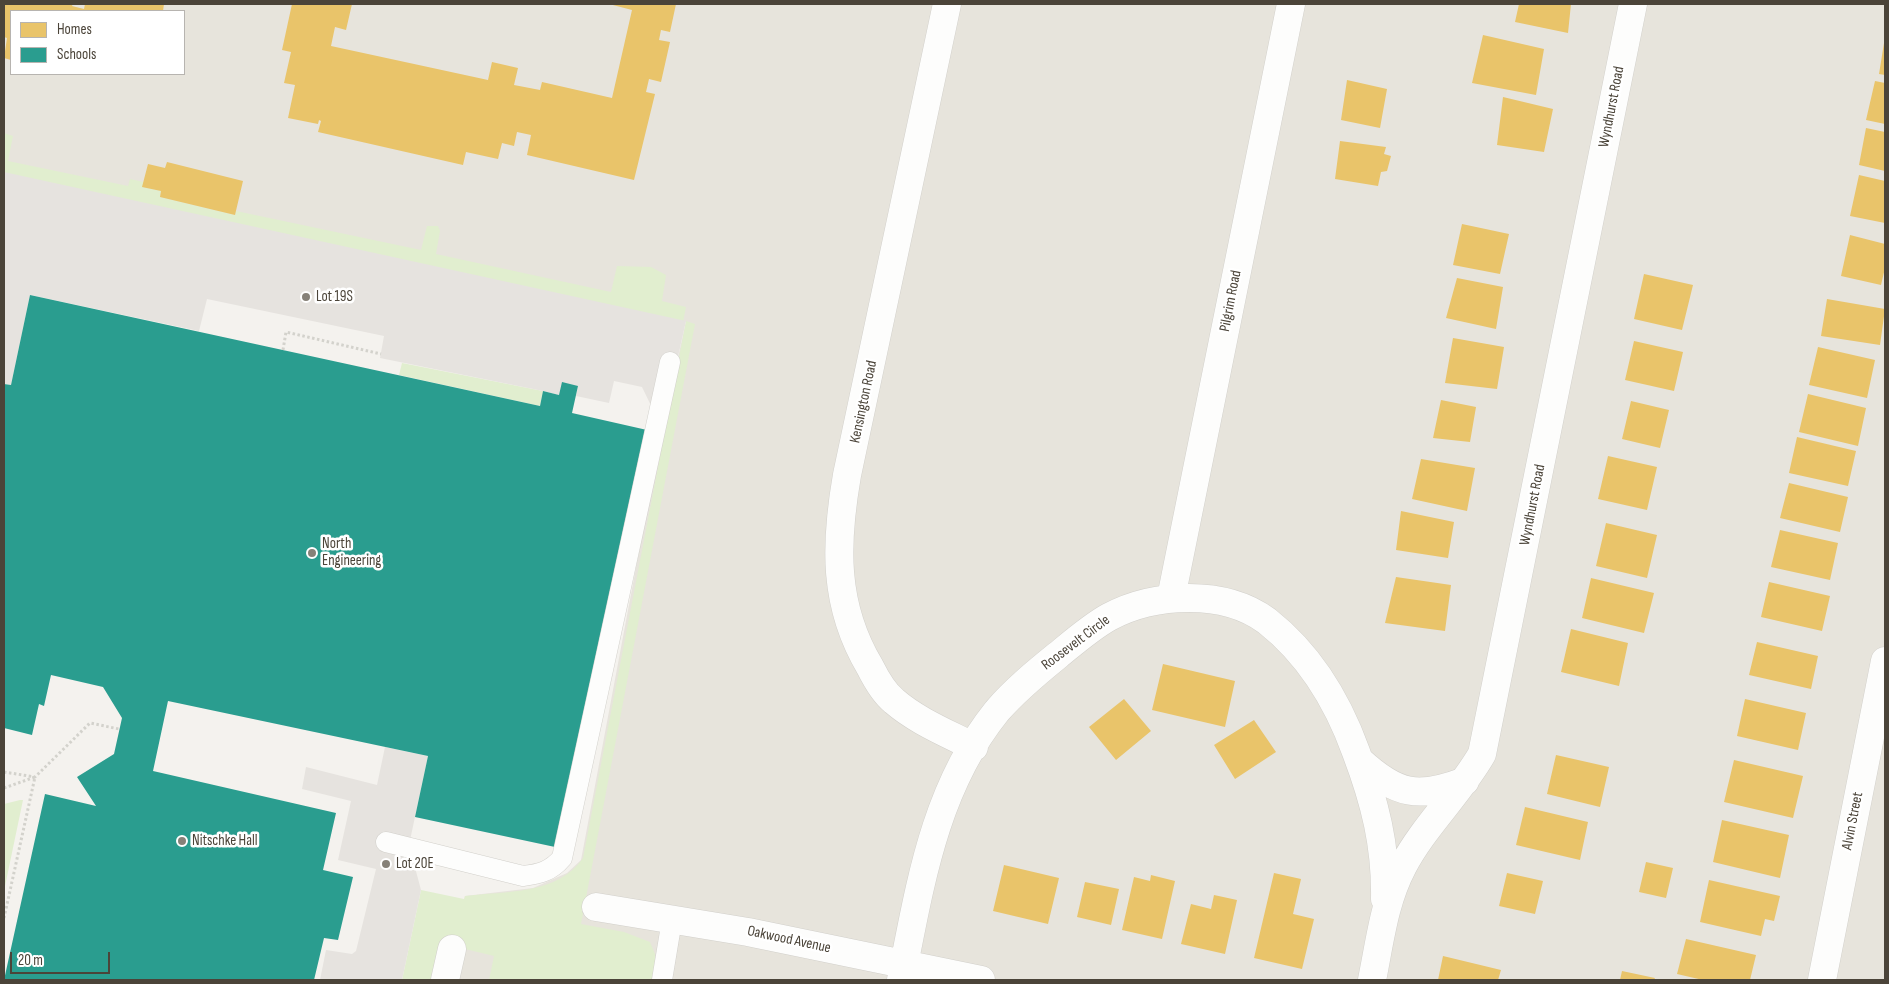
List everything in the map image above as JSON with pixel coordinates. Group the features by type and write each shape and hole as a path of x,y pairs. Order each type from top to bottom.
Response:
{"street":[{"name":"Kensington Road","path":"947,4 847,475 840,532 840,580 851,632 877,681 892,700 910,714 974,747"},
{"name":"Pilgrim Road","path":"1171,598 1291,4"},
{"name":"Wyndhurst Road","path":"1372,980 1385,909 1392,888 1416,844 1465,781 1482,754 1633,4"},
{"name":"Roosevelt Circle","path":"902,972 924,867 934,831 959,770 998,711 1019,688 1083,634 1109,617 1137,605 1171,598 1209,600 1235,606 1265,620 1309,663 1326,686 1360,761 1382,837 1385,909"},
{"name":"Alvin Street","path":"1822,980 1885,661"},
{"name":"Roosevelt Circle","path":"1360,761 1383,781 1396,788 1432,792 1465,781"},
{"name":"Oakwood Avenue","path":"596,907 748,932 902,972 981,980"},
{"path":"445,980 452,949"}],"lane":[{"path":"386,842 523,876 540,874 554,868 562,858 670,362"},
{"path":"662,980 672,920"}],"path":[{"path":"283,350 286,332 381,354"},
{"path":"4,788 35,777 90,723 119,729"},
{"path":"4,772 35,777"},
{"path":"4,918 35,777"}],"shaded area":[{"path":"4,4 1885,4 1885,980 445,980 465,896 533,888 567,873 581,860 664,419 686,322 4,172"},
{"name":"Lot 19S","path":"4,172 686,321 664,419 657,418 642,387 614,381 609,403 576,396 578,386 559,395 380,358 384,336 207,299 199,331 30,295 11,385 4,384"},
{"name":"Lot 20E","path":"385,747 428,756 409,845 421,890 402,980 320,980 326,950 352,954 356,951 376,869 338,860 351,801 302,789 306,767 377,785"}],"green space":[{"path":"4,133 13,136 8,161 128,186 130,179 144,182 143,187 161,191 160,197 235,215 236,211 421,250 427,226 438,226 440,231 436,254 611,292 617,266 651,267 666,275 662,301 686,307 683,322 4,174"},
{"path":"686,321 695,324 581,924 624,932 650,942 655,954 655,980 489,980 494,956 461,948 432,980 402,980 421,890 464,899 465,896 530,889 560,879 583,858"},
{"path":"402,363 543,391 540,406 399,375"},
{"path":"23,800 4,891 4,804"}],"building: Homes":[{"path":"4,4 73,4 72,6 84,9 85,4 164,4 163,10 10,10 10,60 4,58 7,38 4,37"},
{"path":"292,4 352,4 346,30 335,27 331,46 488,80 492,62 518,68 514,85 540,90 542,82 612,98 632,10 609,4 676,4 670,32 661,30 659,40 670,42 661,82 649,79 646,92 655,94 634,180 527,155 531,135 517,132 514,146 502,143 498,159 466,152 463,165 318,132 321,121 319,120 318,124 288,118 295,85 284,83 291,52 282,50"},
{"path":"1519,4 1571,4 1568,33 1515,22"},
{"path":"1483,35 1544,49 1536,95 1472,83"},
{"path":"1885,43 1885,75 1879,74"},
{"path":"1347,80 1387,89 1380,128 1341,120"},
{"path":"1875,81 1885,83 1885,124 1866,120"},
{"path":"1503,97 1553,109 1544,152 1497,145"},
{"path":"1866,128 1885,132 1885,171 1859,165"},
{"path":"1340,141 1386,147 1384,154 1391,156 1387,171 1381,172 1378,186 1335,179"},
{"path":"167,162 243,181 235,215 160,197 161,191 142,187 148,164 165,168"},
{"path":"1859,175 1885,181 1885,223 1850,216"},
{"path":"1462,224 1509,234 1500,274 1453,265"},
{"path":"1850,235 1885,244 1885,268 1881,285 1841,276"},
{"path":"1644,274 1693,285 1682,330 1634,319"},
{"path":"1457,278 1503,287 1496,329 1446,318"},
{"path":"1827,299 1885,309 1880,345 1821,336"},
{"path":"1453,338 1504,347 1497,389 1445,383"},
{"path":"1634,341 1683,352 1674,391 1625,380"},
{"path":"1818,347 1875,360 1867,398 1809,385"},
{"path":"1808,394 1866,408 1858,446 1799,432"},
{"path":"1441,400 1476,407 1470,442 1433,438"},
{"path":"1631,401 1669,410 1660,448 1622,439"},
{"path":"1797,437 1856,451 1848,486 1789,473"},
{"path":"1608,456 1657,467 1647,510 1598,499"},
{"path":"1421,459 1475,468 1467,511 1412,499"},
{"path":"1789,483 1848,497 1840,532 1780,518"},
{"path":"1401,511 1454,522 1448,558 1396,550"},
{"path":"1606,523 1657,535 1647,578 1596,566"},
{"path":"1780,530 1838,543 1830,580 1771,567"},
{"path":"1396,577 1451,585 1445,631 1385,623"},
{"path":"1591,578 1654,593 1644,633 1582,618"},
{"path":"1769,582 1830,596 1822,631 1761,617"},
{"path":"1571,629 1628,643 1619,686 1561,672"},
{"path":"1757,642 1818,656 1811,689 1749,675"},
{"path":"1163,664 1235,681 1225,727 1152,710"},
{"path":"1124,699 1151,731 1116,760 1089,727"},
{"path":"1745,699 1806,713 1798,750 1737,736"},
{"path":"1254,720 1276,752 1235,779 1214,745"},
{"path":"1556,755 1609,767 1600,807 1547,794"},
{"path":"1734,760 1803,776 1793,818 1724,802"},
{"path":"1525,807 1588,822 1580,860 1516,845"},
{"path":"1722,820 1789,835 1780,878 1713,862"},
{"path":"1646,862 1673,868 1666,898 1639,892"},
{"path":"1004,865 1059,878 1048,924 993,911"},
{"path":"1274,873 1301,879 1293,914 1314,919 1302,969 1254,958"},
{"path":"1507,873 1543,881 1535,914 1499,906"},
{"path":"1151,875 1175,881 1162,939 1122,930 1134,877 1150,881"},
{"path":"1709,880 1780,896 1774,921 1765,919 1761,936 1700,922"},
{"path":"1085,882 1119,889 1111,925 1077,917"},
{"path":"1214,895 1237,900 1225,954 1181,944 1191,904 1211,909"},
{"path":"1686,939 1756,955 1750,980 1703,980 1677,974"},
{"path":"1443,956 1501,970 1498,980 1438,980"},
{"path":"1622,971 1655,978 1654,980 1620,980"}],"building: Schools":[{"name":"North Engineering","path":"30,295 540,406 543,391 559,395 562,382 578,386 572,413 647,430 555,847 415,817 428,756 168,701 153,771 336,813 323,870 353,877 338,940 324,938 314,980 4,980 45,794 96,806 77,777 114,754 122,718 103,687 51,675 44,706 39,704 32,735 4,728 4,384 11,385"}],"place":[{"name":"Lot 19S","path":"306,297"},
{"name":"North Engineering","path":"312,553"},
{"name":"Nitschke Hall","path":"182,841"},
{"name":"Lot 20E","path":"386,864"}]}
